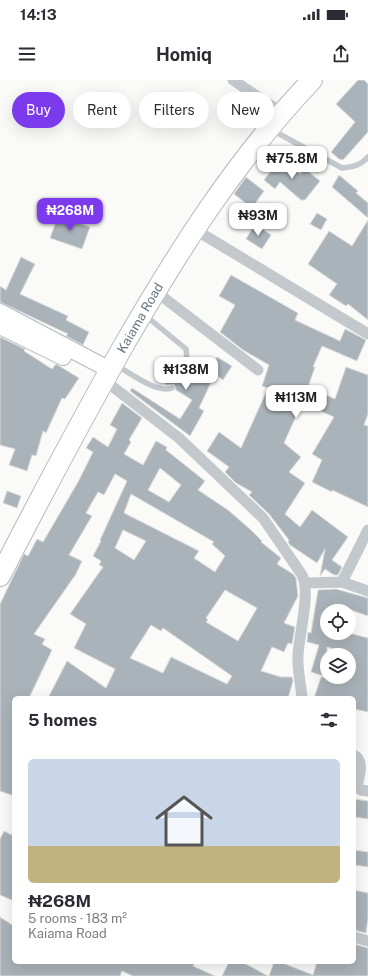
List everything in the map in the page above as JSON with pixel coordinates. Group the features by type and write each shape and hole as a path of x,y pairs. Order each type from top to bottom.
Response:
{"highway":[{"name":"Kaiama Road","path":"274,106 297,80"},
{"name":"Kaiama Road","path":"274,121 312,80"},
{"name":"Kaiama Road","path":"0,576 105,371 178,234 230,160 256,128"},
{"name":"Kaiama Road","path":"0,554 105,371 143,313 194,229 226,181 268,128"}],"street":[{"path":"233,80 251,92"},
{"path":"194,229 368,334"},
{"path":"155,291 258,370"},
{"path":"0,312 105,371 179,438 263,518 306,583 298,656 302,696"},
{"path":"0,326 105,371"},
{"path":"342,582 368,530"},
{"path":"306,583 342,582 368,591"},
{"path":"356,757 359,760 360,765 357,787 361,790 368,790"},
{"path":"356,938 368,941"}],"lane":[{"path":"268,128 342,168 352,167 363,163 368,156"},
{"path":"143,313 186,349 188,360 185,370"},
{"path":"105,371 157,388 166,390 172,388"}],"building":[{"path":"358,80 364,80 368,84 368,132 343,160 339,159 331,152 355,122 336,104"},
{"path":"281,158 300,174 304,168 320,181 305,200 301,200 280,182 275,189 264,180"},
{"path":"339,175 358,191 356,193 368,203 368,218 332,187"},
{"path":"246,177 264,191 252,208 234,194"},
{"path":"317,213 327,219 321,230 310,224"},
{"path":"58,216 90,227 82,249 50,238"},
{"path":"368,220 368,320 348,304 346,306 329,295 337,284 308,264 329,231 352,246"},
{"path":"255,224 271,235 262,249 246,239"},
{"path":"21,257 35,264 20,294 68,316 66,320 89,332 83,345 66,336 68,334 0,302 0,286 6,290"},
{"path":"231,275 298,313 295,320 340,341 345,329 366,340 357,361 322,346 313,367 315,367 308,387 335,399 346,367 368,375 368,414 364,425 368,426 368,507 312,482 322,460 312,454 334,417 302,403 284,443 301,457 289,472 305,483 285,514 300,527 312,510 348,537 332,560 342,567 338,575 334,575 325,569 320,576 325,549 317,563 290,545 288,542 289,540 269,514 249,495 252,492 236,483 225,472 229,467 207,451 219,432 241,448 268,388 262,386 269,365 243,350 220,332 235,305 219,296"},
{"path":"0,337 25,349 24,351 52,369 56,364 79,378 65,399 62,398 46,433 43,431 36,456 32,455 27,471 9,465 15,449 0,445"},
{"path":"165,357 181,367 183,373 186,374 189,372 202,380 217,357 232,366 223,380 215,374 199,408 204,411 190,436 130,391 132,388 180,419 192,400 176,390 174,384 167,385 154,376"},
{"path":"122,403 142,418 129,440 131,442 124,454 143,465 156,441 167,447 166,450 205,481 198,490 228,510 251,530 262,541 261,542 281,558 277,564 293,574 296,578 298,596 284,623 295,627 292,644 288,643 284,652 272,647 261,671 281,677 292,677 293,681 289,696 49,696 67,661 106,688 115,669 74,648 86,624 70,614 103,567 99,565 101,561 93,556 127,481 115,474 104,495 98,492 86,513 92,516 69,555 82,561 76,574 34,634 45,639 42,644 52,650 30,696 12,696 12,795 0,791 0,604 24,554 28,556 37,539 43,542 78,482 93,452 86,448 93,437 108,447 117,429 110,425","holes":["160,468 181,485 169,502 148,490","131,494 214,542 212,544 225,556 215,572 194,558 199,551 124,513","123,530 146,541 134,560 115,548","225,590 257,608 238,641 206,622 208,620 206,618","151,625 161,631 163,628 232,676 227,684 171,657 163,673 130,658"]},
{"path":"7,491 21,496 17,508 3,503"},
{"path":"336,589 368,598 368,616 356,612 356,604 320,604 320,640 356,640 356,635 368,638 368,712 356,709 356,696 315,696 320,680 320,684 356,684 356,648 320,648 320,675 311,672 319,645 307,642 308,632 311,633 318,590"},
{"path":"356,799 368,801 368,819 356,817"},
{"path":"4,831 12,835 12,900 0,895 0,839"},
{"path":"356,850 368,852 368,867 356,865"},
{"path":"356,890 368,893 368,918 366,933 356,930"},
{"path":"0,917 12,925 12,964 194,964 193,966 215,976 133,976 122,971 120,976 0,976"},
{"path":"356,945 368,948 368,976 269,976 273,964 285,964 313,975 316,964 356,964"},
{"path":"228,964 246,964 268,976 222,976"}]}
